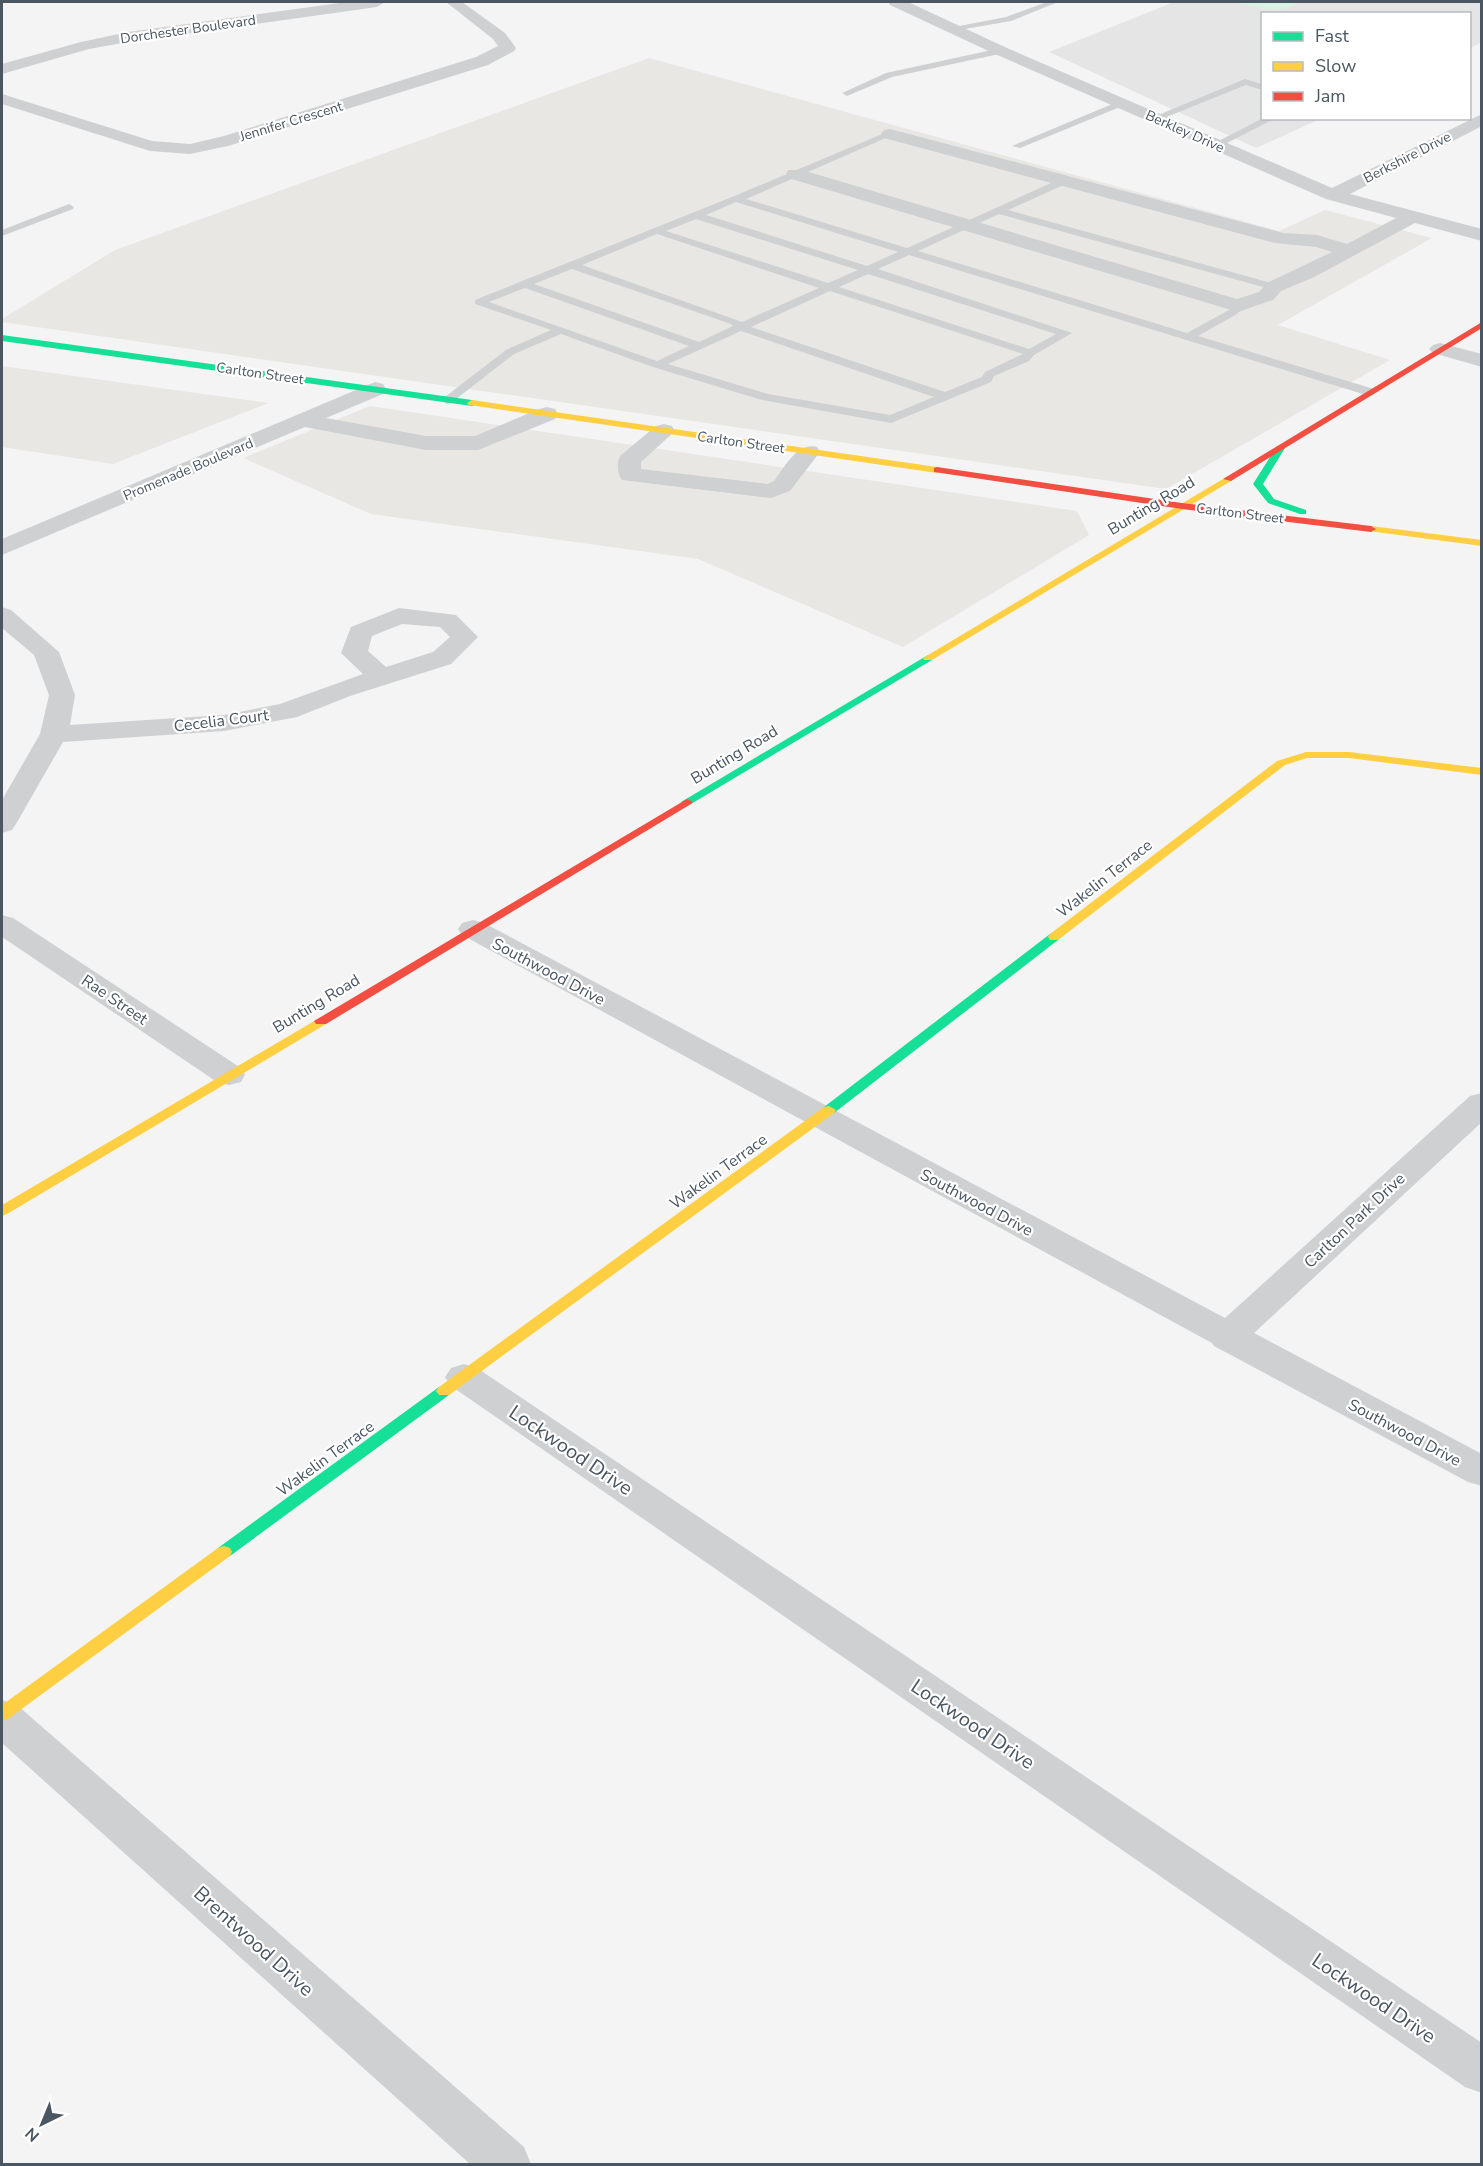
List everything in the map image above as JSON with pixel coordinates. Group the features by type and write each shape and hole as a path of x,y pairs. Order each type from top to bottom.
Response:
{"main road":[{"name":"Bunting Road","path":"2,1211 1280,448 1482,324"},
{"name":"Carlton Street","path":"2,338 340,384 1182,506 1482,543"},
{"path":"1280,448 1258,484 1264,496 1285,507 1362,528"},
{"path":"1034,484 1094,506"},
{"path":"1099,555 1108,535"},
{"name":"Wakelin Terrace","path":"2,1716 820,1117 1281,763 1306,755 1349,755 1482,772"}],"street":[{"name":"Dorchester Boulevard","path":"2,69 87,45 129,37 377,2"},
{"name":"Jennifer Crescent","path":"2,99 150,146 190,149 228,141 482,61 508,48 500,36 453,2"},
{"name":"Berkley Drive","path":"896,2 1001,51 1333,195 1482,235"},
{"name":"Berkshire Drive","path":"1333,195 1482,119"},
{"path":"890,134 1282,239 1317,241 1348,250"},
{"path":"795,174 1238,306 1266,296 1274,287 1307,273 1411,217"},
{"path":"1440,349 1482,361"},
{"name":"Promenade Boulevard","path":"2,527 340,384"},
{"name":"Promenade Boulevard","path":"2,548 375,389"},
{"path":"258,418 303,420 426,443 478,443 547,414"},
{"path":"664,431 630,460 630,475 771,491 782,486 809,452"},
{"path":"2,615 46,652 62,695 54,734 2,824"},
{"name":"Cecelia Court","path":"54,734 224,723 287,711 381,676"},
{"name":"Rae Street","path":"2,924 229,1075"},
{"name":"Southwood Drive","path":"473,929 1482,1473"},
{"name":"Carlton Park Drive","path":"1227,1337 1482,1103"},
{"name":"Lockwood Drive","path":"464,1377 1482,2071"},
{"name":"Brentwood Drive","path":"2,1716 506,2164"}],"lane":[{"path":"953,28 1008,20 1054,2"},
{"path":"847,93 889,75 1001,51"},
{"path":"1155,118 1245,82 1261,86"},
{"path":"1017,146 1122,103"},
{"path":"1216,145 1268,120"},
{"path":"696,215 1066,333 1025,358 989,374 987,379 891,419 873,418 766,396 657,365 479,302 525,284 657,231 696,215 736,199 890,134"},
{"path":"657,365 1064,181"},
{"path":"736,199 1370,392"},
{"path":"2,233 69,207"},
{"path":"999,211 1274,287"},
{"path":"657,231 1030,353"},
{"path":"572,265 735,322 740,327 944,396"},
{"path":"525,284 700,346"},
{"path":"1187,337 1233,312 1238,306"},
{"path":"447,400 510,352 561,330"}],"shaded area":[{"path":"1174,2 1481,2 1481,43 1471,48 1471,12 1261,12 1261,120 1318,120 1256,148 1049,52"},
{"path":"649,58 1279,231 1325,210 1432,238 1278,325 1390,360 1166,489 2,322 2,319 115,250"},
{"path":"2,366 269,403 113,464 2,447"},
{"path":"370,406 1077,511 1089,535 903,647 698,559 371,514 243,458"}],"green space":[{"path":"1214,2 1297,3 1291,7 1277,9"}],"traffic: fast":[{"path":"2,338 472,403"},
{"path":"1280,448 1258,484 1271,501 1303,512"},
{"path":"687,802 928,658"},
{"path":"829,1110 1054,937"},
{"path":"224,1552 444,1391"}],"traffic: slow":[{"path":"472,403 937,470"},
{"path":"928,658 1228,479"},
{"path":"1371,529 1482,543"},
{"path":"1054,937 1281,763 1306,755 1349,755 1482,772"},
{"path":"2,1211 321,1021"},
{"path":"444,1391 829,1110"},
{"path":"2,1714 224,1552"}],"traffic: jam":[{"path":"1228,479 1482,324"},
{"path":"937,470 1182,506 1371,529"},
{"path":"321,1021 687,802"}]}
